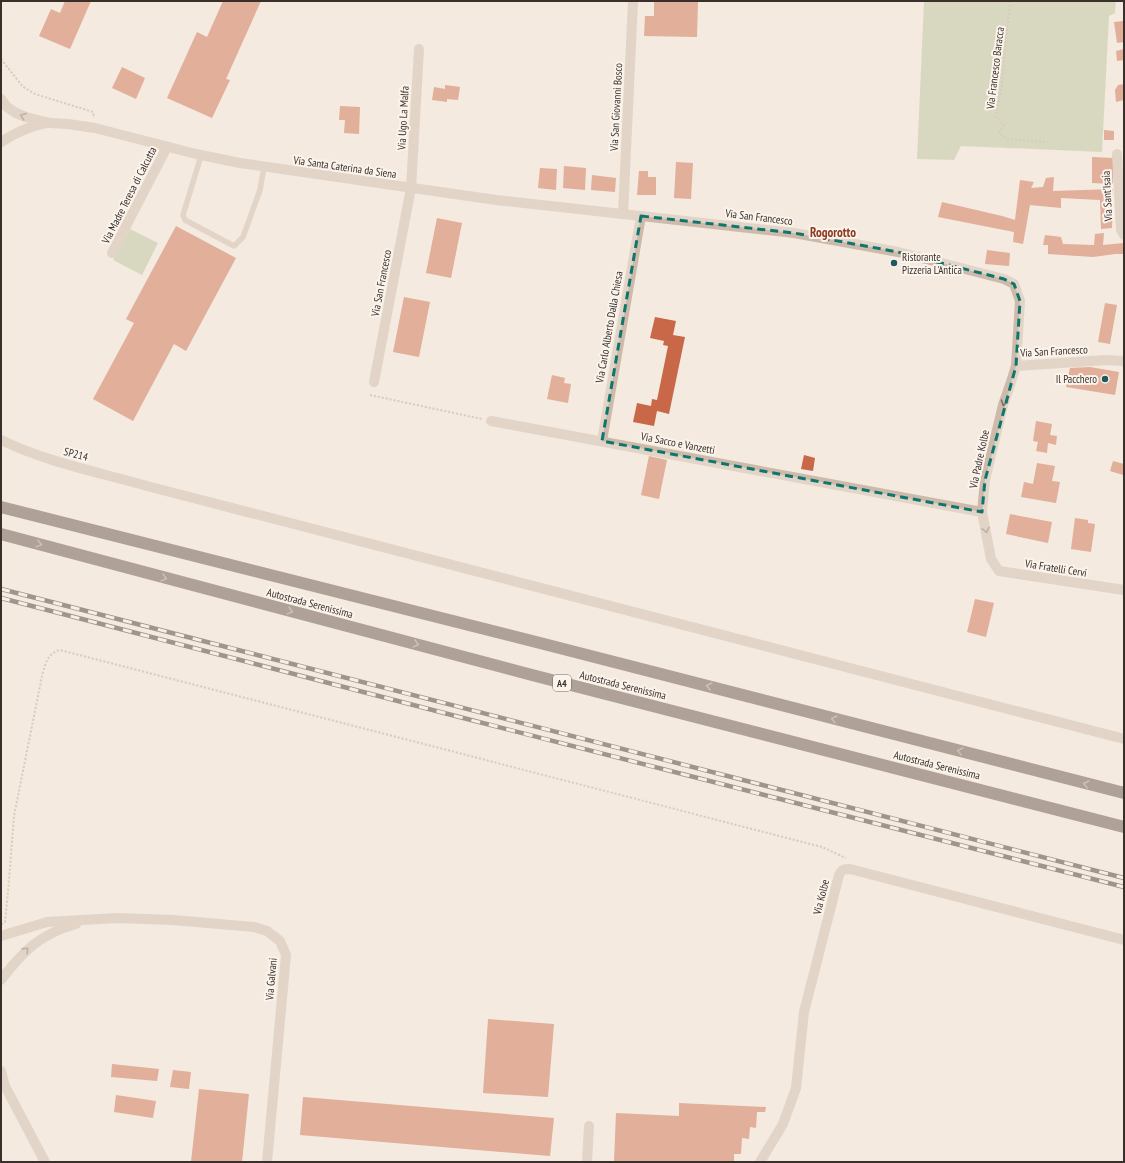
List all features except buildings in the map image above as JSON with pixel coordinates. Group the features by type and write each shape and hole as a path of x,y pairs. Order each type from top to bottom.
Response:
{"highway":[{"name":"Autostrada Serenissima","path":"1,507 544,644 1124,793"},
{"name":"Autostrada Serenissima","path":"1,534 532,675 1124,827"}],"street":[{"name":"Via San Giovanni Bosco","path":"623,214 633,1"},
{"name":"Via Ugo La Malfa","path":"411,188 419,49"},
{"name":"Via Santa Caterina da Siena","path":"1,99 7,107 26,117 50,123 94,128 201,156 264,167 496,200 641,216"},
{"name":"Via Santa Caterina da Siena","path":"1,142 36,125 50,123"},
{"name":"Via Madre Teresa di Calcutta","path":"112,253 167,147"},
{"name":"Via Sant'Isaia","path":"1118,154 1121,230 1124,235"},
{"name":"Via San Francesco","path":"374,382 411,188"},
{"name":"Via San Francesco","path":"641,216 794,233 898,252 1004,279 1014,284 1020,301 1016,366 1106,360 1124,361"},
{"name":"Via Carlo Alberto Dalla Chiesa","path":"602,442 641,216"},
{"name":"Via Padre Kolbe","path":"991,559 982,512 985,480 1003,405 1016,366"},
{"name":"Via Sacco e Vanzetti","path":"491,421 982,512"},
{"name":"SP214","path":"1,440 22,450 147,486 1124,740"},
{"name":"Via Fratelli Cervi","path":"991,559 999,571 1124,590"},
{"name":"Via Kolbe","path":"760,1162 783,1124 796,1088 804,1012 839,875 842,870 850,870 1124,940"},
{"name":"Via Galvani","path":"1,936 47,922 118,918 173,920 254,927 267,931 280,941 286,955 267,1162"},
{"name":"Via Galvani","path":"1,980 21,954 40,939 65,927 94,920"},
{"path":"1,1071 3,1084 45,1162"},
{"path":"587,1162 589,1126"}],"lane":[{"path":"201,156 183,215 185,220 234,246 243,237 260,190 264,167"}],"path":[{"name":"Via Francesco Baracca","path":"1010,1 1001,91 996,117 1004,125 999,133 1007,139 1045,142"},
{"path":"1,59 23,87 35,94 93,112 94,128"},
{"path":"370,395 491,421"},
{"path":"1,924 5,922 14,816 42,676 48,658 55,651 60,650 822,847 848,859"}],"highlighted area":[{"path":"641,216 794,233 898,252 1004,279 1014,284 1020,301 1016,366 985,480 982,512 602,441"}],"green space":[{"path":"924,1 1116,1 1115,13 1109,16 1102,152 961,146 954,160 917,159"},
{"path":"130,229 158,243 142,275 113,260"}],"railway":[{"path":"1,589 1124,878"},
{"path":"1,598 1124,887"}],"place":[{"name":"Ristorante Pizzeria L'Antica","path":"894,263"},
{"name":"Il Pacchero","path":"1105,379"}],"district":[{"name":"Rogorotto","path":"833,232"}]}
